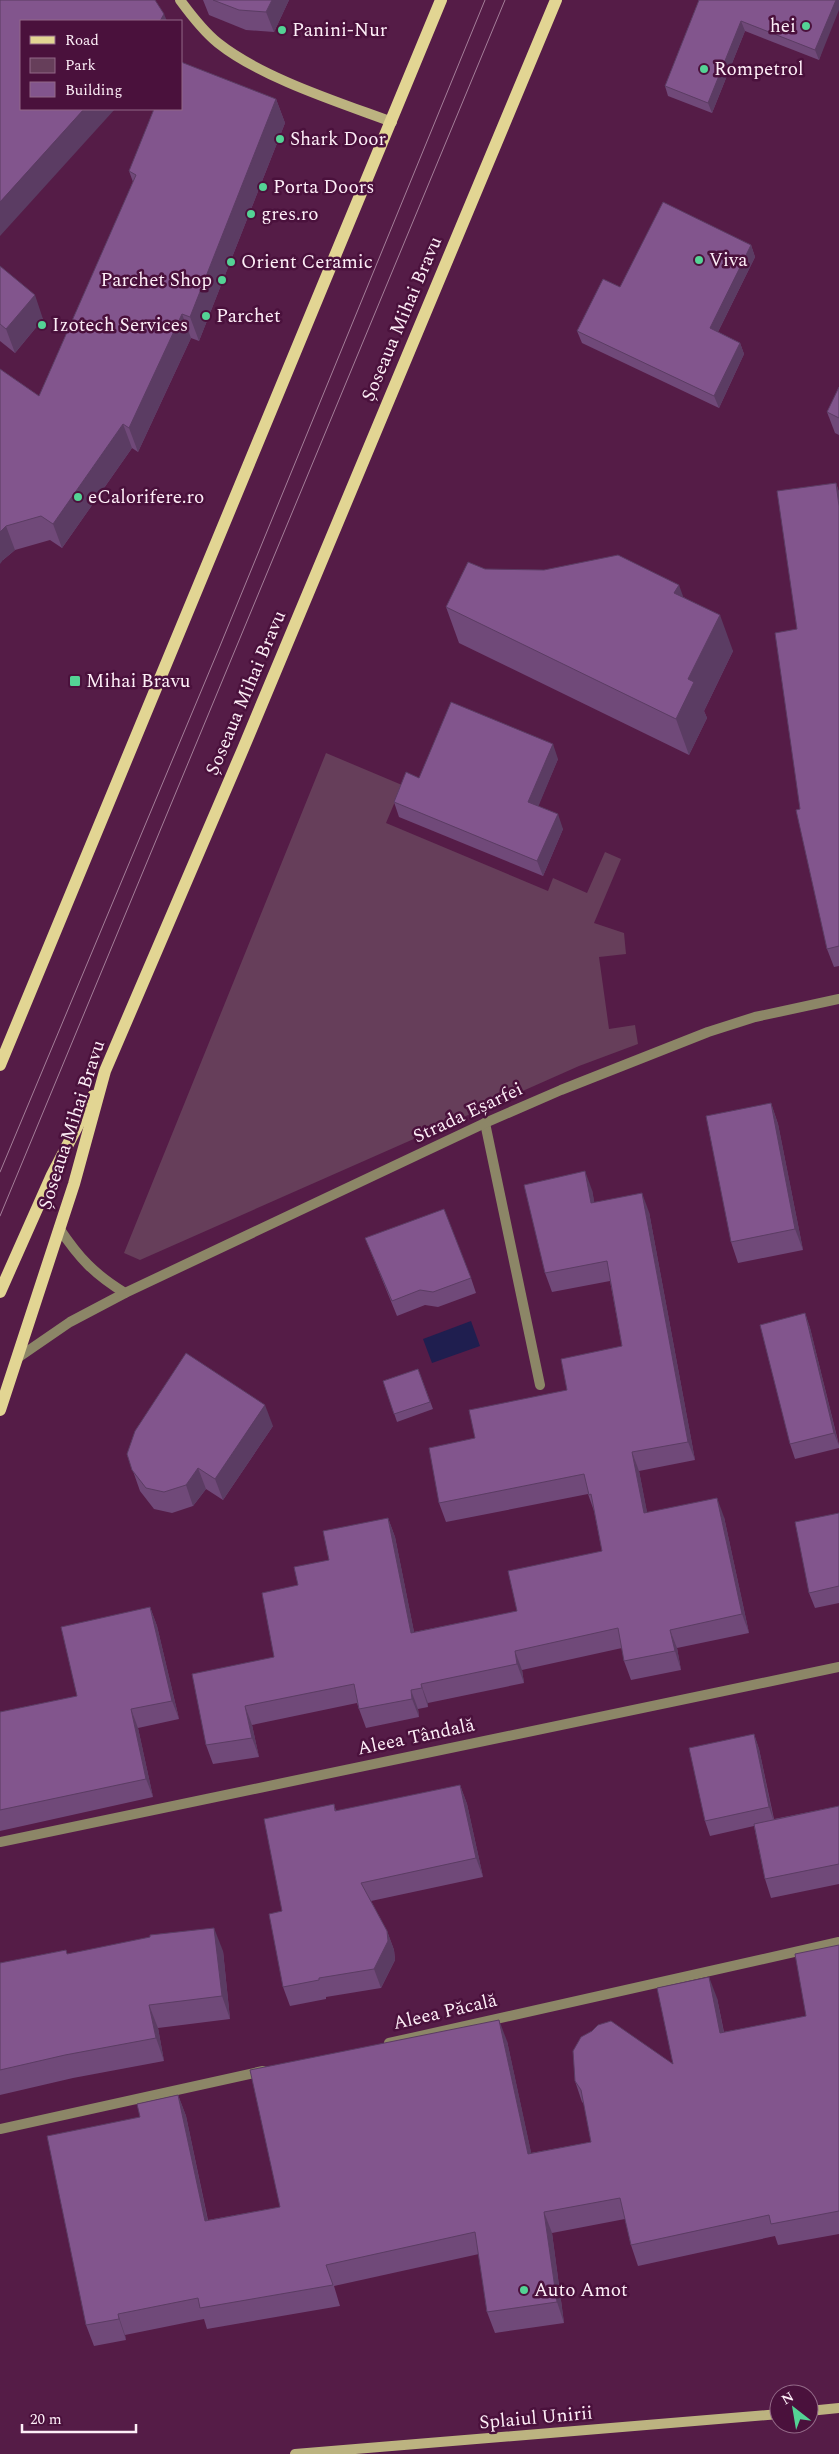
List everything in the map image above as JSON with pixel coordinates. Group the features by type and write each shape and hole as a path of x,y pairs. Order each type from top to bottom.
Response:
{"main road":[{"path":"180,0 203,29 232,53 319,95 392,122"},
{"path":"0,1065 441,0"},
{"name":"Șoseaua Mihai Bravu","path":"0,1410 19,1357 59,1228 105,1071 243,749 556,0"},
{"path":"0,1292 52,1175 105,1071"},
{"path":"819,2410 839,2408"},
{"name":"Splaiul Unirii","path":"296,2454 769,2415"}],"street":[{"name":"Strada Eșarfei","path":"19,1357 70,1322 125,1293 485,1123 560,1090 708,1032 755,1017 839,999"},
{"path":"485,1123 540,1385"},
{"path":"59,1228 79,1257 92,1271 125,1293"},
{"name":"Aleea Tândală","path":"0,1842 839,1667"},
{"name":"Aleea Păcală","path":"380,2044 839,1942"},
{"path":"0,2129 273,2068"}],"green space":[{"path":"326,753 402,785 386,823 548,891 553,878 587,893 605,852 621,859 594,923 624,933 626,954 599,957 609,1029 635,1025 638,1044 579,1066 140,1260 124,1253"}],"shaded area":[{"path":"471,1321 480,1346 432,1363 423,1339"}],"building":[{"path":"0,0 155,0 164,14 161,20 20,20 20,110 83,110 0,202"},
{"path":"213,0 272,0 266,12 239,10"},
{"name":"Rompetrol","path":"699,0 836,0 815,50 741,21 708,103 665,86"},
{"path":"182,62 276,99 190,317 182,314 129,428 123,424 53,524 41,516 6,526 0,532 0,369 39,396 136,175 129,171 154,110 182,110"},
{"path":"663,202 751,245 710,328 740,343 714,396 577,331 603,279 620,287"},
{"path":"0,266 35,295 6,329 0,324"},
{"path":"839,387 839,418 827,412"},
{"path":"836,483 839,506 839,946 827,949 796,810 800,809 775,633 797,629 777,491"},
{"path":"618,555 679,585 674,593 720,615 688,679 694,682 676,719 446,607 468,562 485,569 544,570"},
{"path":"451,702 553,744 528,802 558,814 537,861 394,802 406,772 419,778"},
{"path":"771,1103 795,1229 731,1242 706,1116"},
{"path":"585,1171 591,1203 642,1193 688,1442 632,1452 644,1513 717,1498 742,1614 670,1630 675,1651 624,1661 618,1628 515,1651 517,1664 421,1684 422,1688 411,1690 412,1699 359,1709 354,1684 245,1706 252,1738 206,1745 192,1674 274,1657 262,1593 298,1585 294,1567 329,1560 323,1531 388,1518 411,1633 517,1611 508,1571 602,1551 591,1494 589,1495 584,1474 439,1503 429,1448 475,1438 469,1410 567,1390 561,1359 622,1346 607,1261 545,1273 524,1185"},
{"path":"444,1209 471,1278 433,1292 420,1290 392,1301 365,1238"},
{"path":"805,1313 834,1433 790,1444 760,1325"},
{"path":"186,1353 265,1405 215,1479 198,1468 186,1485 164,1492 146,1488 132,1470 127,1454 135,1431"},
{"path":"418,1369 430,1402 394,1414 383,1381"},
{"path":"839,1513 839,1586 809,1593 795,1522"},
{"path":"150,1607 172,1701 131,1709 146,1779 0,1810 0,1712 77,1696 61,1627"},
{"path":"754,1734 769,1807 705,1821 689,1748"},
{"path":"460,1785 476,1858 361,1883 387,1931 388,1941 374,1969 319,1978 319,1980 283,1987 269,1914 282,1911 264,1819 334,1804 335,1811"},
{"path":"839,1806 839,1864 765,1879 754,1824"},
{"path":"214,1928 222,1996 149,2005 156,2038 65,2055 0,2070 0,1963 66,1950 67,1954 150,1937 150,1935"},
{"path":"839,1945 839,2211 771,2224 769,2215 631,2245 620,2198 544,2212 557,2302 487,2312 475,2232 326,2265 333,2285 200,2308 198,2298 118,2314 119,2319 86,2325 47,2136 140,2117 137,2104 178,2095 205,2221 280,2207 250,2070 499,2020 528,2154 591,2142 581,2090 575,2081 573,2051 581,2037 598,2025 611,2021 673,2064 657,1988 709,1977 720,2033 806,2016 795,1954"}],"tram line":[{"path":"0,1172 220,646 485,0"},
{"path":"0,1216 505,0"}],"place":[{"name":"hei","path":"806,26"},
{"name":"Panini-Nur","path":"282,30"},
{"name":"Rompetrol","path":"704,69"},
{"name":"Shark Door","path":"280,139"},
{"name":"Porta Doors","path":"263,187"},
{"name":"gres.ro","path":"251,214"},
{"name":"Viva","path":"699,260"},
{"name":"Orient Ceramic","path":"231,262"},
{"name":"Parchet Shop","path":"222,280"},
{"name":"Parchet","path":"206,316"},
{"name":"Izotech Services","path":"42,325"},
{"name":"eCalorifere.ro","path":"78,497"},
{"name":"Mihai Bravu","path":"75,681"},
{"name":"Auto Amot","path":"524,2290"}]}
